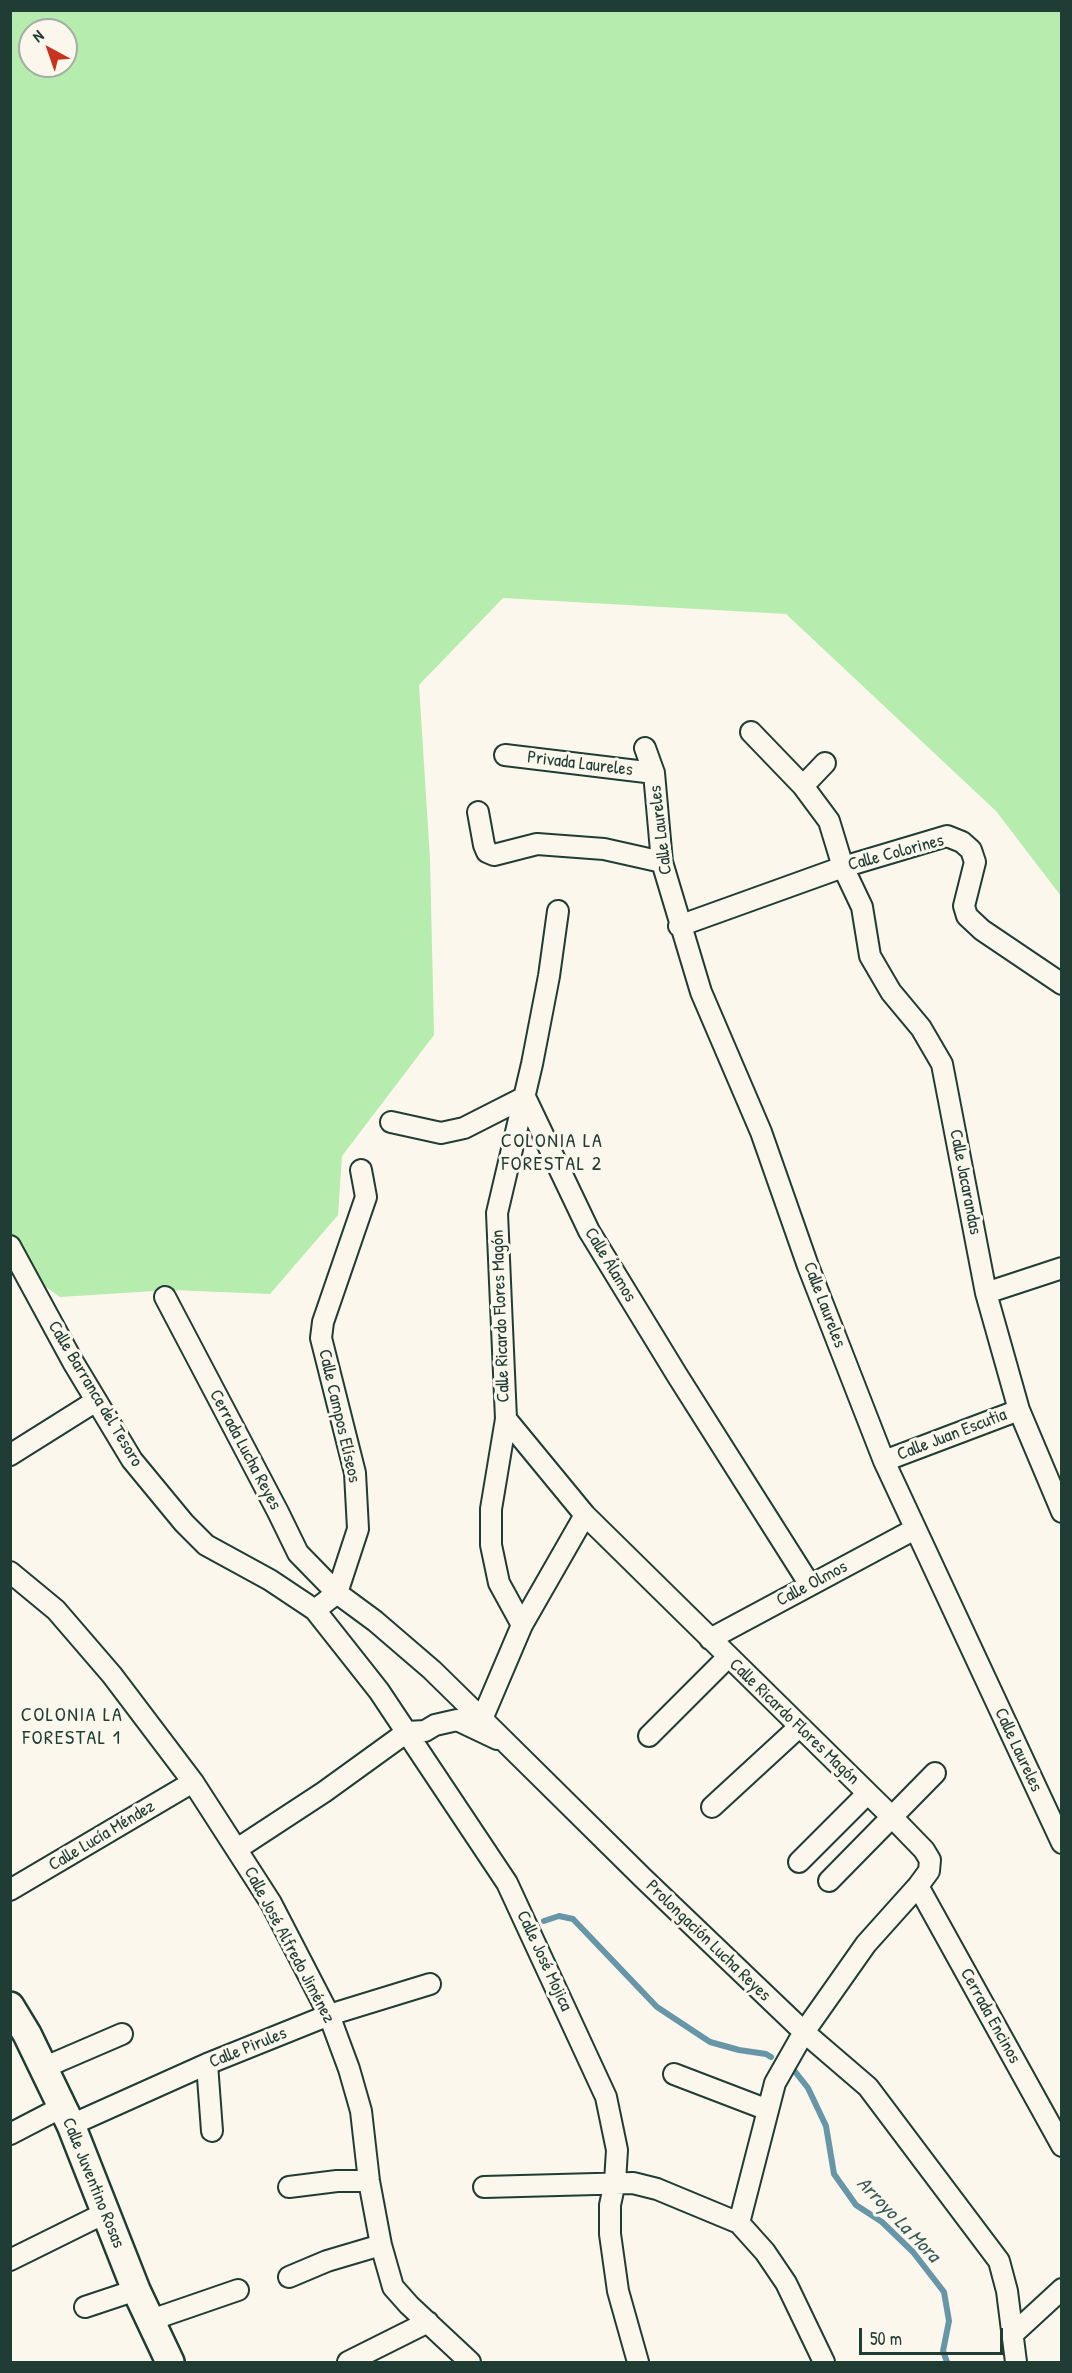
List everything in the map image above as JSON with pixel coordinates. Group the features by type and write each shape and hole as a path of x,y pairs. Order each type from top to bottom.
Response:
{"street":[{"name":"Calle Jacarandas","path":"751,732 802,786 829,821 843,867 862,907 870,956 891,992 932,1044 942,1064 986,1293 1019,1410 1062,1512"},
{"name":"Calle Laureles","path":"645,748 654,773 662,862 700,992 760,1132 808,1266 884,1461 1062,1843"},
{"name":"Privada Laureles","path":"505,755 654,773"},
{"path":"802,786 825,763"},
{"path":"478,812 487,852 495,855 537,844 604,849 662,862"},
{"name":"Calle Colorines","path":"679,926 843,867 947,836 962,842 971,850 975,862 964,906 967,916 982,930 1062,984"},
{"path":"391,1122 441,1133 464,1128 525,1097 549,976 558,911"},
{"name":"Calle Ricardo Flores Magón","path":"525,1097 497,1213 506,1419 585,1515 892,1816 924,1850 930,1860 929,1871 866,1944 804,2032 775,2083 739,2223"},
{"name":"Calle Álamos","path":"525,1097 589,1231 677,1376 810,1585"},
{"name":"Calle Campos Elíseos","path":"337,1593 358,1528 354,1473 321,1338 323,1322 366,1197 361,1170"},
{"name":"Calle Barranca del Tesoro","path":"10,1246 96,1401 132,1460 184,1523 206,1545 270,1580 315,1610"},
{"path":"986,1293 1062,1268"},
{"name":"Cerrada Lucha Reyes","path":"165,1297 298,1553 337,1593"},
{"path":"10,1455 96,1401"},
{"name":"Calle Juan Escutia","path":"884,1461 1019,1410"},
{"path":"506,1419 492,1509 491,1545 499,1583 522,1625"},
{"path":"482,1719 522,1625 585,1515"},
{"name":"Calle Olmos","path":"710,1639 915,1529"},
{"name":"Calle José Alfredo Jiménez","path":"10,1572 56,1610 112,1675 193,1782 271,1903 329,2015 349,2069 361,2111 369,2181 381,2245 393,2287 470,2362"},
{"path":"315,1610 337,1593"},
{"name":"Prolongación Lucha Reyes","path":"337,1593 399,1642 482,1719 804,2032 868,2088 999,2261 1005,2281 1016,2362"},
{"name":"Calle José Mojica","path":"315,1610 346,1648 407,1732 507,1883 606,2097 618,2150 615,2182 609,2205 610,2234 618,2291 638,2362"},
{"path":"649,1736 728,1657"},
{"path":"237,1849 324,1792 407,1732 425,1731 435,1725 457,1720 505,1743"},
{"path":"712,1807 799,1727"},
{"path":"829,1881 935,1773"},
{"name":"Calle Lucía Méndez","path":"10,1890 193,1782"},
{"path":"799,1862 867,1794"},
{"name":"Cerrada Encinos","path":"918,1886 1062,2146"},
{"name":"Calle Pirules","path":"10,2134 67,2116 207,2064 329,2015 430,1984"},
{"name":"Calle Juventino Rosas","path":"10,2006 19,2039 43,2068 67,2116 136,2290 170,2362"},
{"path":"43,2068 122,2034"},
{"path":"207,2064 212,2131"},
{"path":"674,2074 768,2110"},
{"path":"289,2187 337,2181 369,2181"},
{"path":"484,2187 633,2183 657,2189 739,2223 765,2252 786,2283 824,2362"},
{"path":"10,2260 105,2212"},
{"path":"289,2277 327,2261 381,2245"},
{"path":"1012,2335 1062,2289"},
{"path":"85,2307 136,2290"},
{"path":"151,2320 238,2290"},
{"path":"357,2360 428,2322"}],"green space":[{"path":"11,11 1061,11 1061,896 996,811 786,614 503,598 419,685 430,859 434,1035 342,1156 338,1215 270,1294 171,1290 60,1297 11,1262"}],"waterway":[{"name":"Arroyo La Mora","path":"544,1921 559,1916 573,1919 657,2007 710,2042 771,2057"},
{"name":"Arroyo La Mora","path":"793,2069 808,2088 826,2126 834,2174 856,2205 882,2222 913,2252 944,2292 949,2321 943,2351 947,2362"}],"district":[{"name":"COLONIA LA FORESTAL 2","path":"552,1154"},
{"name":"COLONIA LA FORESTAL 1","path":"72,1728"}]}
